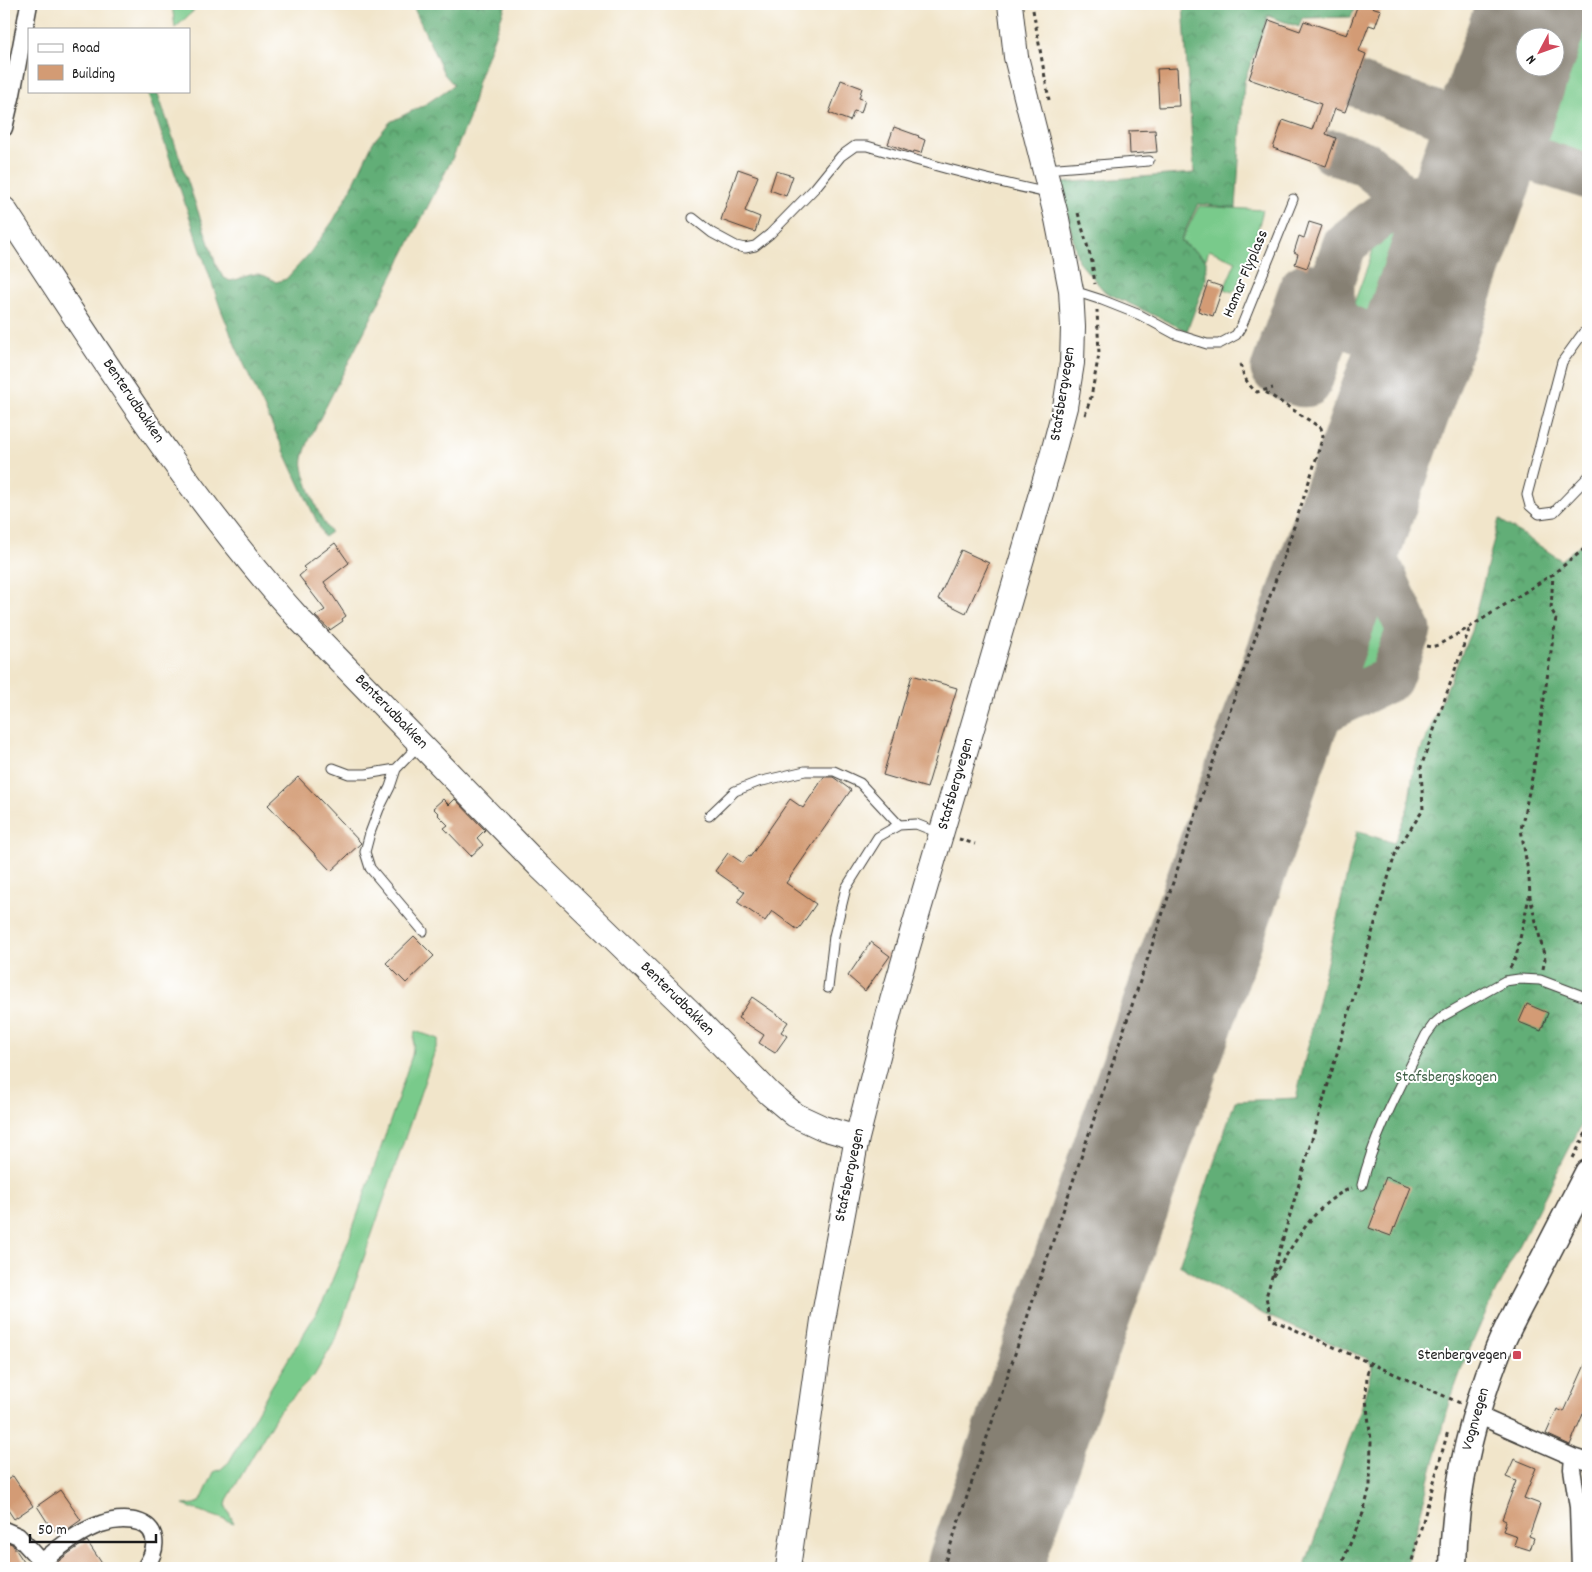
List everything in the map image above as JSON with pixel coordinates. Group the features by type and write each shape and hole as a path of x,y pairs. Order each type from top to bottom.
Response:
{"main road":[{"name":"Stafsbergvegen","path":"788,1568 823,1320 857,1138 892,1001 1052,456 1065,406 1072,363 1071,290 1051,194 1016,57 1010,4"},
{"name":"Benterudbakken","path":"4,209 182,473 270,588 540,866 690,1011 770,1094 794,1115 823,1128 857,1138"},
{"name":"Vognvegen","path":"1453,1568 1459,1495 1464,1462 1466,1409 1588,1173"}],"street":[{"path":"4,128 30,4"},
{"path":"1466,1409 1581,1460 1572,1469 1578,1507 1580,1568"},
{"path":"4,1530 18,1536 39,1565 54,1552 87,1530 102,1524 111,1521 129,1520 144,1524 153,1534 155,1540 154,1548 145,1568"}],"lane":[{"path":"693,218 712,233 736,246 746,248 755,246 770,234 815,188 841,156 855,146 867,146 982,178 1051,194"},
{"path":"1045,169 1149,161"},
{"name":"Hamar Flyplass","path":"1071,290 1140,315 1175,334 1207,344 1219,344 1236,335 1242,325 1293,199"},
{"path":"1588,331 1583,333 1562,362 1527,495 1530,506 1539,514 1554,512 1588,477"},
{"path":"422,743 396,769 370,833 365,852 370,868 423,931"},
{"path":"333,768 349,774 366,774 396,769"},
{"path":"709,816 735,791 758,782 805,771 834,771 860,783 899,825"},
{"path":"828,988 834,936 846,888 878,837 899,825 916,824 942,834"},
{"path":"1362,1185 1374,1146 1389,1110 1430,1030 1443,1016 1505,981 1519,979 1540,980 1588,998"}],"path":[{"path":"1240,364 1243,377 1249,386 1257,392 1273,388"},
{"path":"943,1568 1162,919 1254,639 1297,520 1323,436 1321,428 1264,391"},
{"path":"1426,646 1438,645 1470,626 1553,574 1588,546"},
{"path":"1540,980 1545,959 1530,897 1521,829 1533,772 1556,618 1551,609 1553,574"},
{"path":"1466,1409 1370,1363 1271,1319 1266,1297 1396,851 1423,810 1421,767 1470,626"},
{"path":"1505,981 1505,976 1516,957 1530,897"},
{"path":"1271,1279 1320,1209 1343,1191 1362,1185"},
{"path":"1340,1568 1363,1513 1370,1486 1371,1440 1366,1399 1367,1374 1370,1363"}],"green space":[{"path":"172,4 201,4 175,28"},
{"path":"412,4 506,4 478,81 469,119 453,157 309,440 303,457 304,473 314,501 331,532 324,537 236,347 220,307 147,92 157,92 217,267 223,277 230,281 257,274 268,277 276,282 286,279 309,254 333,221 351,189 373,142 390,122 426,104 454,85 444,74"},
{"path":"1183,4 1357,4 1351,17 1302,18 1299,27 1268,16 1244,82 1236,208 1198,204 1180,241 1206,260 1206,280 1187,331 1105,292 1078,261 1060,183 1194,173"},
{"path":"1588,16 1588,168 1541,151"},
{"path":"1442,195 1453,197 1407,328 1352,309 1379,234 1389,221"},
{"path":"1199,206 1263,210 1249,263 1246,263 1236,289 1232,292 1224,289 1236,261 1209,250 1206,259 1181,241"},
{"name":"Stafsbergskogen","path":"1499,519 1561,560 1588,538 1588,1112 1489,1305 1465,1360 1451,1398 1406,1568 1304,1568 1362,1406 1372,1367 1368,1359 1263,1314 1179,1265 1235,1101 1296,1098 1357,831 1394,843 1408,807 1414,766 1471,631"},
{"path":"1358,541 1398,622 1378,676 1294,717"},
{"path":"415,1031 439,1039 336,1339 314,1376 279,1411 227,1500 226,1507 234,1523 183,1505 195,1504 201,1501 214,1472 229,1462 270,1389 323,1302 348,1242 394,1110 412,1055"}],"building":[{"path":"1358,4 1381,10 1375,27 1369,25 1359,51 1366,54 1345,112 1335,109 1326,134 1336,138 1326,166 1273,148 1283,120 1312,130 1321,104 1249,79 1269,20 1300,31 1304,21 1347,35"},
{"path":"1177,68 1179,106 1159,107 1157,69"},
{"path":"841,80 862,88 859,98 865,100 861,113 854,111 850,121 829,113"},
{"path":"894,127 925,140 921,153 914,151 913,153 888,144"},
{"path":"1155,130 1157,152 1130,154 1129,131"},
{"path":"738,169 758,176 745,211 760,217 755,232 721,220"},
{"path":"776,171 793,176 786,196 770,190"},
{"path":"1309,222 1322,226 1307,268 1295,264 1298,254 1294,252 1299,236 1304,238"},
{"path":"1208,282 1223,287 1213,316 1198,311"},
{"path":"335,543 349,563 324,582 346,616 342,619 343,621 330,630 315,616 325,610 299,576 306,570 303,567"},
{"path":"961,550 989,563 966,613 938,599"},
{"path":"912,675 957,688 927,788 883,775"},
{"path":"298,777 361,843 331,871 268,805"},
{"path":"824,777 833,777 851,790 786,883 816,904 798,930 772,911 765,921 737,902 745,892 715,871 728,853 743,863 748,856 750,857 790,799 803,808"},
{"path":"443,799 449,805 455,799 485,830 477,838 483,845 471,856 444,828 448,825 433,808"},
{"path":"414,936 434,956 406,983 386,963"},
{"path":"871,942 890,956 865,991 848,976"},
{"path":"752,997 788,1022 781,1032 787,1036 775,1053 759,1043 764,1035 738,1018"},
{"path":"1527,1004 1548,1013 1541,1031 1519,1022"},
{"path":"1386,1177 1411,1187 1391,1236 1369,1228"},
{"path":"1588,1358 1588,1402 1570,1445 1546,1434 1557,1409 1564,1412"},
{"path":"1514,1459 1536,1468 1524,1498 1540,1504 1529,1536 1534,1538 1530,1550 1514,1545 1517,1536 1503,1531 1506,1521 1502,1519 1516,1481 1506,1477"},
{"path":"13,1476 33,1506 14,1519 4,1504 4,1482"},
{"path":"60,1490 81,1520 61,1534 57,1528 53,1531 37,1506"},
{"path":"4,1541 12,1544 26,1565 25,1568 4,1568"},
{"path":"87,1541 105,1568 50,1568 69,1553"}],"taxiway":[{"path":"1355,84 1490,133 1514,152 1521,155"},
{"path":"1333,152 1364,163 1389,183 1403,204"},
{"path":"1410,360 1405,350 1397,344 1344,326 1332,311 1332,281 1345,244 1379,217 1463,175 1481,158 1509,154 1521,155 1588,177"},
{"path":"1316,288 1306,285 1302,287 1273,369 1275,372 1301,385 1309,384 1329,330 1334,326 1344,326"},
{"path":"1276,734 1390,679 1409,630 1355,514"}],"runway":[{"path":"984,1568 1276,734 1535,4"}],"place":[{"name":"Stenbergvegen","path":"1517,1355"}]}
